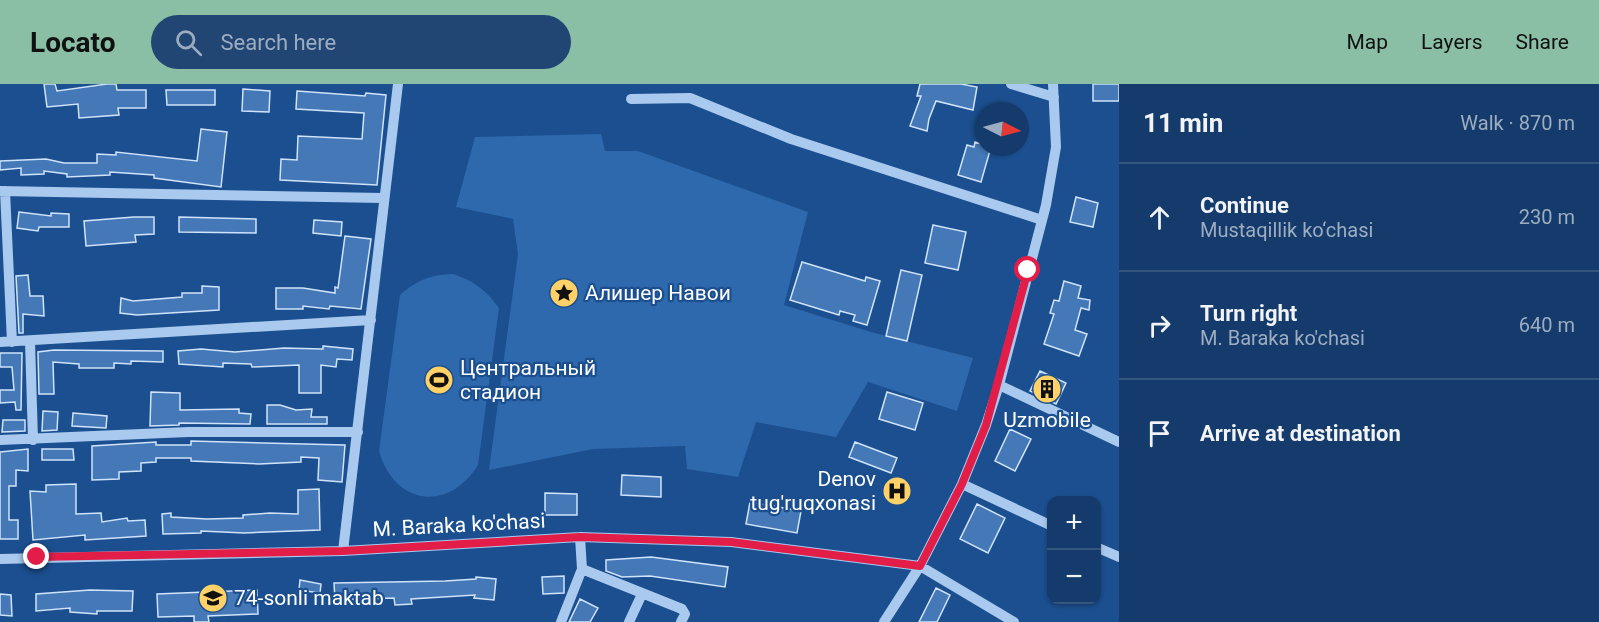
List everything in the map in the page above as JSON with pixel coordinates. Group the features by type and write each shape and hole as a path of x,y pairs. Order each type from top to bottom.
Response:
{"street":[{"path":"343,551 398,84"},
{"path":"1011,84 1054,97"},
{"path":"884,622 920,566 962,484 986,425 999,385 1042,220 1056,147 1053,84"},
{"path":"631,99 690,98 791,139 1042,220"},
{"path":"12,342 2,191 383,198"},
{"path":"0,342 370,320"},
{"path":"30,341 33,440"},
{"path":"999,385 1119,442"},
{"path":"0,440 188,432 358,432"},
{"path":"962,484 1047,524"},
{"path":"561,622 582,569 580,537"},
{"name":"M. Baraka ko'chasi","path":"0,559 343,551 580,537 731,542 920,566"},
{"path":"1101,549 1119,557"},
{"path":"920,566 1014,622"},
{"path":"582,569 682,609 685,614 681,622"},
{"path":"629,622 642,594"}],"shaded area":[{"path":"601,134 605,151 638,151 808,212 784,305 871,332 973,358 957,411 868,382 836,437 756,422 738,477 687,469 685,446 593,449 489,470 518,254 513,219 456,207 475,137"},
{"name":"Центральный стадион","path":"453,274 479,287 499,308 478,465 466,480 452,491 437,496 423,496 409,492 397,483 386,469 379,451 400,295 424,279"}],"building":[{"path":"44,84 55,84 57,91 107,84 116,84 117,90 146,90 146,108 118,108 119,115 79,118 78,104 47,107"},
{"path":"920,84 961,84 977,87 973,110 936,101 927,131 910,126 921,96 917,96"},
{"path":"1093,84 1119,84 1119,101 1093,101"},
{"path":"243,89 270,91 269,112 242,111"},
{"path":"166,90 215,90 215,105 167,105"},
{"path":"297,91 365,96 366,93 386,95 377,185 280,180 281,159 297,160 298,136 362,139 364,113 296,109"},
{"path":"201,129 227,132 221,187 154,178 154,175 110,172 110,175 67,177 67,174 44,171 44,174 21,175 21,168 0,170 0,161 46,159 64,163 97,163 97,154 116,155 116,152 197,161"},
{"path":"975,142 975,156 988,156 981,182 958,175 967,145 974,147"},
{"path":"1076,197 1098,203 1093,227 1070,222"},
{"path":"19,212 51,216 51,213 69,214 69,227 39,227 38,231 17,228"},
{"path":"154,217 154,234 135,235 136,242 86,246 84,221"},
{"path":"179,217 256,219 256,233 179,232"},
{"path":"314,220 342,222 341,236 313,233"},
{"path":"933,225 966,232 958,270 925,263"},
{"path":"345,236 371,239 361,309 303,306 303,309 276,309 276,288 303,288 335,293 335,287 338,288"},
{"path":"802,262 865,281 866,277 880,281 867,325 853,321 855,315 840,311 839,315 790,300"},
{"path":"901,270 922,275 907,341 886,336"},
{"path":"28,275 30,296 43,296 44,316 23,314 23,333 19,333 16,276"},
{"path":"1064,281 1081,286 1078,298 1090,300 1089,310 1081,308 1075,330 1087,334 1079,356 1044,344 1054,314 1050,313 1054,300 1059,301"},
{"path":"202,286 219,287 219,310 137,315 120,313 121,298 133,301 182,297 182,293 202,293"},
{"path":"323,346 353,349 352,360 337,359 336,367 321,365 321,393 299,393 299,365 252,367 251,364 223,363 223,367 179,364 178,351 323,349"},
{"path":"54,350 163,351 163,362 131,361 131,364 114,363 114,368 79,368 79,364 53,362 54,394 39,394 38,352"},
{"path":"0,353 22,353 21,410 16,410 15,402 0,403 0,390 14,390 12,367 0,367"},
{"name":"Uzmobile","path":"1040,371 1066,383 1056,404 1030,391"},
{"path":"151,392 180,393 180,410 239,409 239,413 251,414 250,424 179,423 179,425 150,426"},
{"path":"887,392 923,403 915,430 879,419"},
{"path":"267,405 280,405 296,410 312,409 311,417 327,417 327,424 267,424"},
{"path":"43,411 58,412 57,430 42,431"},
{"path":"73,413 107,416 106,428 72,426"},
{"path":"3,420 25,420 25,431 2,432"},
{"path":"1010,429 1031,439 1015,471 995,461"},
{"path":"191,441 345,445 342,482 318,480 319,458 301,457 301,462 259,464 191,461 191,458 156,458 156,462 141,463 141,471 119,472 119,479 92,480 92,446 156,442 156,445 191,445"},
{"path":"855,442 897,458 891,473 849,457"},
{"path":"28,449 28,471 16,470 16,486 9,486 9,520 18,520 18,539 0,539 0,452"},
{"path":"42,449 73,449 74,460 42,460"},
{"path":"622,475 661,477 661,497 621,495"},
{"path":"76,484 76,514 101,513 102,522 127,518 128,521 145,520 146,536 85,540 85,535 33,540 30,491 46,492 46,485"},
{"path":"319,489 320,530 244,533 201,531 201,533 163,534 162,514 171,513 171,517 207,519 243,518 243,515 270,513 298,514 298,490"},
{"path":"545,493 577,494 577,515 545,515"},
{"path":"750,502 801,511 797,533 746,524"},
{"path":"977,504 1005,518 988,553 960,539"},
{"path":"651,557 728,567 725,587 650,576 622,577 606,571 606,560"},
{"path":"564,576 564,593 543,594 542,577"},
{"path":"476,577 496,579 494,600 474,598 475,595 411,599 412,604 395,605 394,598 335,600 334,583 445,581 476,579"},
{"path":"300,580 321,584 320,593 299,590"},
{"path":"936,588 950,595 937,622 919,622"},
{"path":"90,590 133,591 132,611 97,611 97,614 70,612 70,608 36,611 36,594"},
{"path":"257,590 258,614 208,616 209,622 194,622 194,616 158,617 157,594"},
{"path":"0,594 11,595 12,616 0,615"},
{"path":"580,599 598,608 590,622 569,622"}],"place":[{"name":"Алишер Навои","path":"564,293"},
{"name":"Центральный стадион","path":"439,380"},
{"name":"Uzmobile","path":"1047,389"},
{"name":"Denov tug'ruqxonasi","path":"897,491"},
{"name":"74-sonli maktab","path":"213,598"}],"route":[{"path":"37,557 343,551 580,537 731,542 920,566 962,484 986,425 999,385 1028,270"}]}
